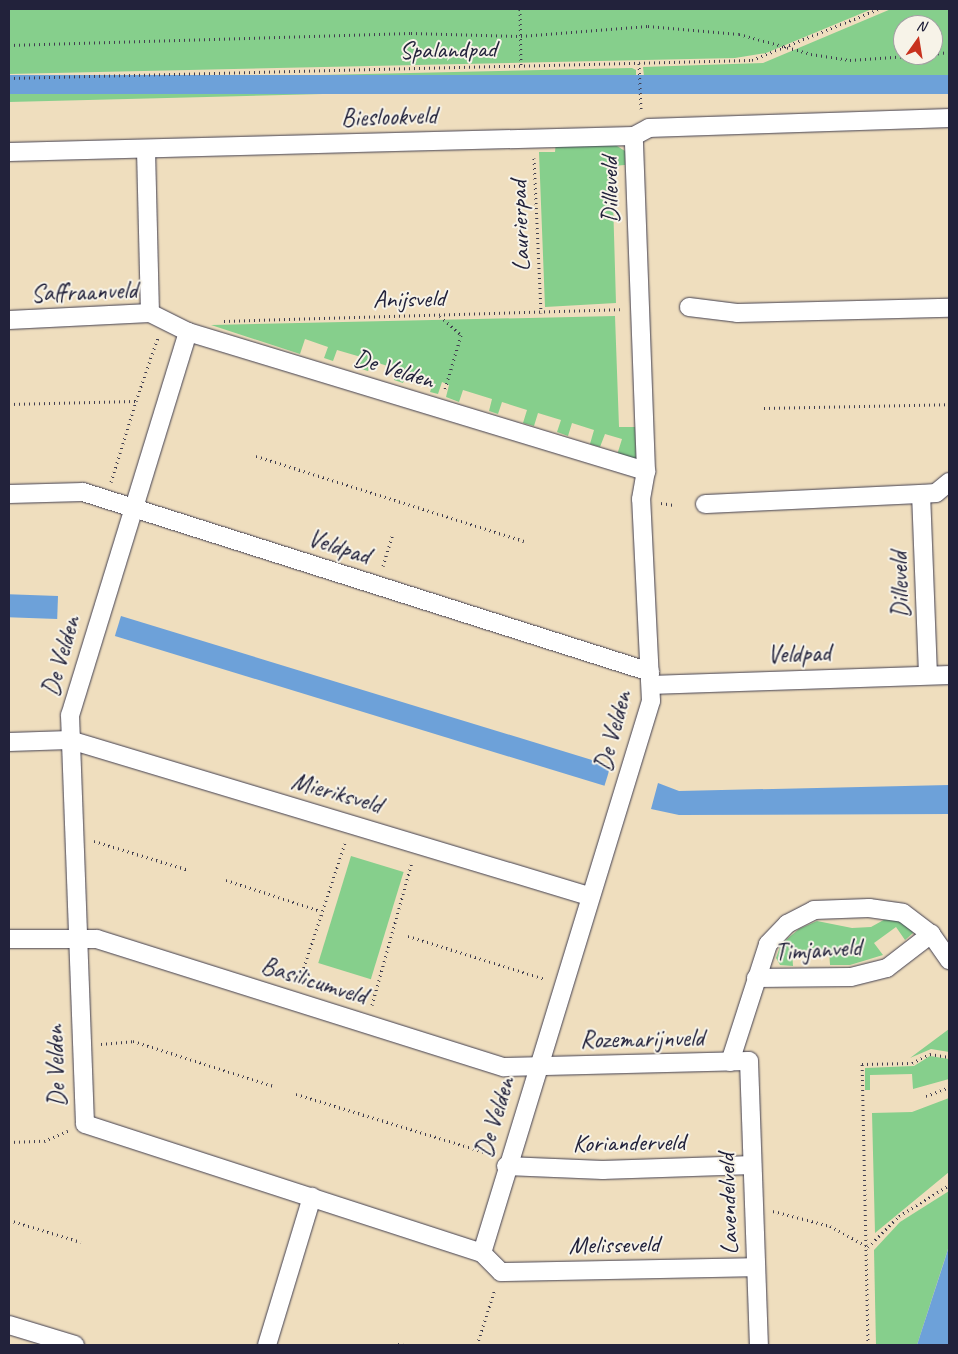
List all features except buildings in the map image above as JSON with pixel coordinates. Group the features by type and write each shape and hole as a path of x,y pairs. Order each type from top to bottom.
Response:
{"street":[{"name":"Dilleveld","path":"646,471 638,308 634,136 649,128 949,118"},
{"name":"Bieslookveld","path":"9,152 146,150 534,137 634,136"},
{"path":"146,150 157,317"},
{"path":"689,307 737,313 949,308"},
{"name":"Saffraanveld","path":"9,320 157,317 188,332"},
{"name":"De Velden","path":"188,332 646,471 641,499 651,701 507,1163 482,1253 85,1124 70,715 132,507 188,332"},
{"path":"706,504 936,493 949,482"},
{"name":"Veldpad","path":"9,494 83,492 377,585 650,679 949,675"},
{"name":"Dilleveld","path":"921,494 928,675"},
{"name":"Mieriksveld","path":"9,742 70,740 417,842 589,896"},
{"name":"Timjanveld","path":"730,1062 768,944 787,924 814,910 868,908 903,913 931,934 949,960"},
{"name":"Timjanveld","path":"756,978 851,977 886,968 931,934"},
{"name":"Basilicumveld","path":"9,939 77,937 97,939 504,1067 537,1066"},
{"name":"Rozemarijnveld","path":"537,1066 749,1061"},
{"name":"Lavendelveld","path":"749,1061 759,1345"},
{"name":"Korianderveld","path":"507,1163 602,1170 752,1165"},
{"path":"267,1345 312,1197"},
{"path":"482,1253 501,1272"},
{"name":"Melisseveld","path":"501,1272 755,1267"},
{"path":"9,1325 75,1345"}],"path":[{"path":"521,9 521,66"},
{"name":"Spalandpad","path":"9,78 752,60 788,48 879,9"},
{"path":"9,45 411,33 521,36 686,27 755,37 788,48 850,60 893,57"},
{"path":"638,63 641,115"},
{"name":"Laurierpad","path":"534,137 541,313"},
{"name":"Anijsveld","path":"188,332 193,322 541,313 638,308"},
{"path":"439,409 461,335 440,316"},
{"path":"106,500 136,401 157,317"},
{"path":"9,404 136,401"},
{"path":"764,408 949,404"},
{"path":"256,456 524,540"},
{"path":"377,585 393,534"},
{"path":"292,1000 352,824"},
{"path":"74,834 189,870"},
{"path":"367,1023 417,842"},
{"path":"226,880 322,911"},
{"path":"408,936 562,984"},
{"path":"81,1046 133,1041 272,1086"},
{"path":"868,1345 868,1247 862,1064 912,1063 930,1054 949,1057"},
{"path":"926,1096 949,1087"},
{"path":"296,1094 507,1163"},
{"path":"9,1142 44,1141 85,1124"},
{"path":"868,1247 899,1216 949,1185"},
{"path":"753,1206 830,1226 868,1247"},
{"path":"9,1220 81,1242"},
{"path":"477,1345 501,1272"},
{"path":"398,1344 404,1345"}],"green space":[{"path":"9,9 872,9 766,53 735,58 9,74"},
{"path":"891,9 949,9 949,75 645,86 643,67 763,63"},
{"path":"632,68 636,70 636,86 9,102 9,82"},
{"path":"556,141 609,141 625,151 625,165 612,166 616,303 545,307 539,152 555,152"},
{"path":"615,316 619,427 635,427 636,460 617,455 622,439 605,434 600,447 590,444 594,430 572,423 568,436 557,432 561,420 538,413 534,426 523,423 527,410 502,402 498,414 489,411 492,399 463,390 459,402 446,397 449,385 442,382 438,394 430,392 434,380 407,372 403,383 394,380 397,369 372,361 368,371 358,368 361,357 337,350 333,361 324,358 328,347 305,339 300,354 211,325"},
{"path":"351,856 404,872 371,979 318,963"},
{"path":"889,917 911,925 913,933 905,940 896,927 874,943 883,955 850,965 830,965 829,950 792,951 793,966 780,965 776,958 781,944 799,929 817,921 852,928 871,927"},
{"path":"949,1029 949,1052 931,1049 910,1058"},
{"path":"930,1056 949,1059 949,1079 913,1089 912,1074 870,1075 870,1090 865,1090 865,1068 914,1066"},
{"path":"949,1098 949,1172 875,1233 872,1113 912,1112"},
{"path":"949,1191 949,1246 917,1345 876,1345 874,1250 900,1222"}],"water":[{"path":"9,75 949,75 949,94 9,94"},
{"path":"9,594 58,596 57,619 9,617"},
{"path":"121,616 611,766 604,786 115,636"},
{"path":"658,783 679,791 949,785 949,814 679,815 651,809"},
{"path":"949,1246 949,1345 917,1345 944,1262"}]}
